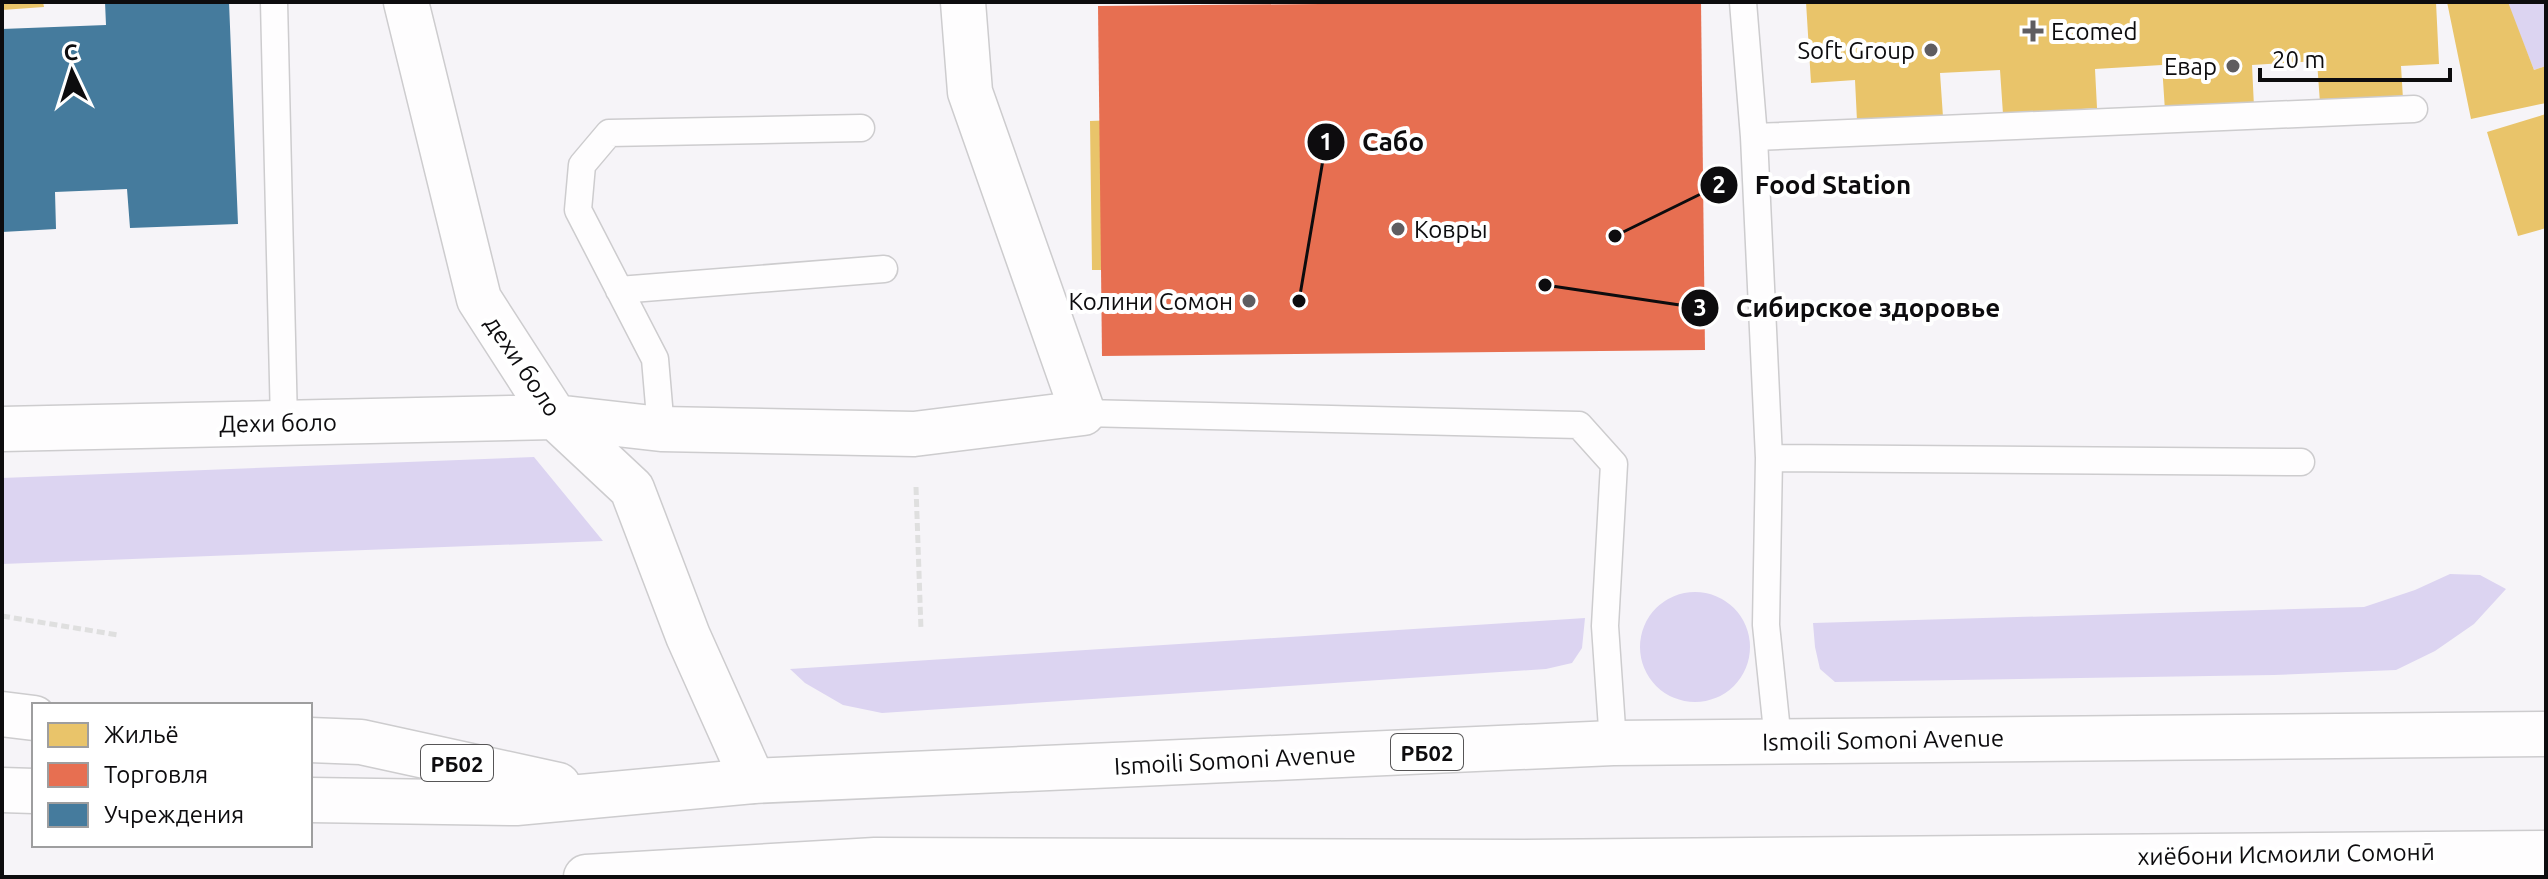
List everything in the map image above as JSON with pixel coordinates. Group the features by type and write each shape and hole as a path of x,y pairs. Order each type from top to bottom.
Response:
{"main road":[{"name":"дехи боло","path":"406,2 479,299 555,417 632,489 688,636 753,781"},
{"path":"963,2 970,92 1083,413"},
{"name":"Дехи боло","path":"2,429 555,417 661,429 914,434 1083,413"},
{"path":"2,714 32,718"},
{"name":"Ismoili Somoni Avenue","path":"312,800 516,803 753,781 1613,743 2546,734"},
{"name":"РБ02","path":"312,740 361,742 603,795"},
{"path":"2,790 32,791"},
{"name":"хиёбони Исмоили Сомонӣ","path":"586,877 875,860 1524,870 2440,865 2546,853"}],"lane":[{"path":"274,2 284,423"},
{"path":"1743,2 1754,137 1769,458 1766,625 1778,741"},
{"path":"1754,137 2414,109"},
{"path":"661,429 655,359 578,210 582,165 609,133 861,128"},
{"path":"619,290 884,269"},
{"path":"1083,413 1579,425 1614,464 1605,626 1613,743"},
{"path":"1769,458 2301,462"}],"path":[{"path":"914,434 921,630"},
{"path":"2,616 118,635"}],"shaded area":[{"path":"2507,2 2546,2 2546,66 2534,70"},
{"path":"534,457 603,541 2,564 2,478"},
{"path":"2450,574 2480,575 2506,589 2474,624 2435,651 2396,670 1835,682 1820,669 1815,647 1813,623 2364,607"},
{"path":"1695,592 1716,596 1734,608 1746,626 1750,647 1746,668 1734,686 1716,698 1695,702 1674,698 1656,686 1644,668 1640,647 1644,626 1656,608 1674,596"},
{"path":"1585,618 1582,648 1572,663 1546,669 882,713 843,705 805,683 790,669"}],"building: Жильё":[{"path":"2,2 43,2 44,7 2,10"},
{"path":"1806,2 2436,2 2439,64 2401,66 2403,99 2320,103 2317,61 2252,65 2254,107 2165,111 2162,65 2095,69 2097,108 2003,114 2000,70 1940,73 1943,117 1857,121 1855,80 1811,83"},
{"path":"2447,2 2508,2 2534,70 2546,66 2546,103 2471,119"},
{"path":"1305,91 1305,125 1325,124 1325,168 1348,168 1349,282 1326,283 1326,321 1118,322 1118,270 1092,270 1090,121 1142,119 1142,93"},
{"path":"1647,91 1647,125 1667,125 1668,168 1690,167 1691,282 1668,283 1669,321 1461,323 1461,270 1435,271 1434,120 1485,120 1485,93"},
{"path":"2546,114 2546,228 2518,236 2487,132"}],"building: Торговля":[{"path":"1701,2 1705,350 1102,356 1098,6"}],"building: Учреждения":[{"path":"105,2 229,2 238,224 130,228 127,189 55,192 56,229 2,232 2,29 106,25"}],"place":[{"name":"Ecomed","path":"2033,31"},
{"name":"Soft Group","path":"1931,50"},
{"name":"Евар","path":"2233,66"},
{"name":"Ковры","path":"1398,229"},
{"name":"Food Station","path":"1615,236"},
{"name":"Сибирское здоровье","path":"1545,285"},
{"name":"Колини Сомон","path":"1249,301"},
{"name":"Сабо","path":"1299,301"}]}
